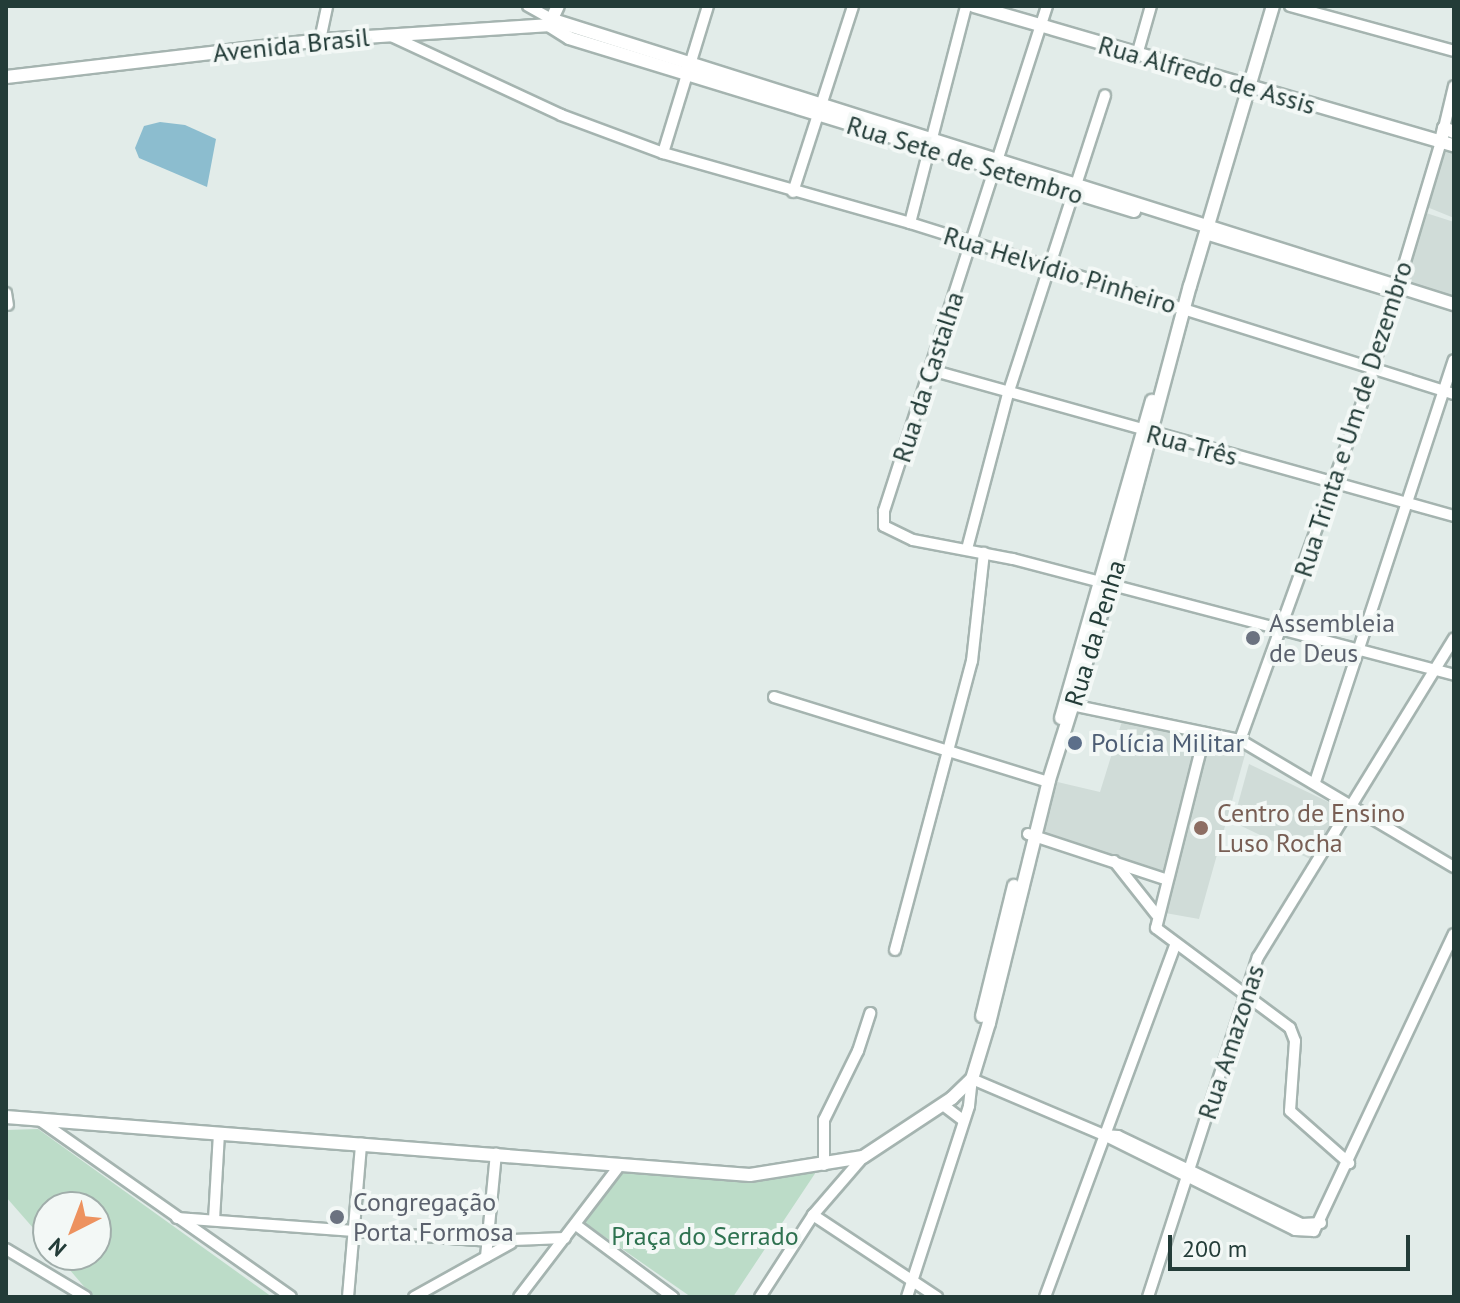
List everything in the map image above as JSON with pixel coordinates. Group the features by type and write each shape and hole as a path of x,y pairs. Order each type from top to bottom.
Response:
{"street":[{"path":"320,40 327,6"},
{"name":"Rua Sete de Setembro","path":"528,6 547,20 689,70 1454,304"},
{"path":"547,20 558,6"},
{"path":"663,153 708,6"},
{"path":"793,192 822,110 853,6"},
{"path":"910,223 966,6"},
{"name":"Rua Alfredo de Assis","path":"974,6 1249,88 1446,134 1454,145"},
{"name":"Rua da Castalha","path":"967,549 901,537 882,518 1047,6"},
{"path":"1137,55 1151,6"},
{"name":"Rua da Penha","path":"907,1297 964,1121 990,981 1146,433 1273,6"},
{"path":"1290,6 1454,51"},
{"name":"Avenida Brasil","path":"6,77 320,40 547,20"},
{"name":"Rua Helvídio Pinheiro","path":"389,35 561,115 663,153 910,223 1449,392"},
{"name":"Rua Trinta e Um de Dezembro","path":"1240,740 1283,629 1374,368 1446,134 1454,86"},
{"path":"1105,95 1008,394 967,549 1454,675"},
{"path":"1315,782 1407,503 1449,392 1454,360"},
{"name":"Rua Três","path":"931,370 1146,433 1454,516"},
{"path":"895,950 950,752 976,639 984,553"},
{"name":"Rua Amazonas","path":"1148,1297 1244,996 1263,948 1354,807 1454,638"},
{"path":"774,697 1046,782"},
{"path":"1070,704 1240,740 1454,867"},
{"path":"1205,733 1156,914 1156,928 1175,946 1281,1019 1295,1041 1287,1096 1294,1119 1349,1163"},
{"path":"1031,835 1165,879"},
{"path":"1113,860 1156,914"},
{"path":"760,1297 813,1215 863,1157 943,1105 972,1079 1104,1135 1118,1136 1189,1173 1317,1226 1454,934"},
{"path":"1045,1297 1175,946"},
{"path":"824,1165 824,1120 858,1051 870,1013"},
{"path":"943,1105 964,1121"},
{"path":"6,1117 750,1175 863,1157"},
{"path":"38,1119 291,1297"},
{"path":"207,1239 219,1134"},
{"path":"348,1297 351,1230 361,1144"},
{"path":"486,1257 496,1153"},
{"path":"519,1297 620,1165"},
{"path":"813,1215 937,1297"},
{"path":"177,1218 487,1241 565,1238"},
{"path":"576,1225 673,1297"},
{"path":"414,1297 513,1242"},
{"path":"6,1249 86,1297"}],"shaded area":[{"path":"1446,150 1454,153 1454,218 1427,207"},
{"path":"1426,213 1454,222 1454,301 1402,283"},
{"path":"1123,718 1248,744 1199,919 1154,911 1163,877 1035,831 1049,780 1100,792"},
{"path":"1249,764 1343,809 1310,859 1233,822"}],"green space":[{"path":"38,1129 272,1297 93,1297 71,1271 112,1271 112,1191 32,1191 32,1227 6,1197 6,1130"},
{"name":"Praça do Serrado","path":"619,1169 740,1179 816,1172 733,1297 691,1297 585,1223"}],"water":[{"path":"160,122 185,125 216,139 207,187 139,158 135,148 144,126"}],"place":[{"name":"Assembleia de Deus","path":"1253,638"},
{"name":"Polícia Militar","path":"1075,743"},
{"name":"Centro de Ensino Luso Rocha","path":"1201,828"},
{"name":"Congregação Porta Formosa","path":"337,1217"}]}
